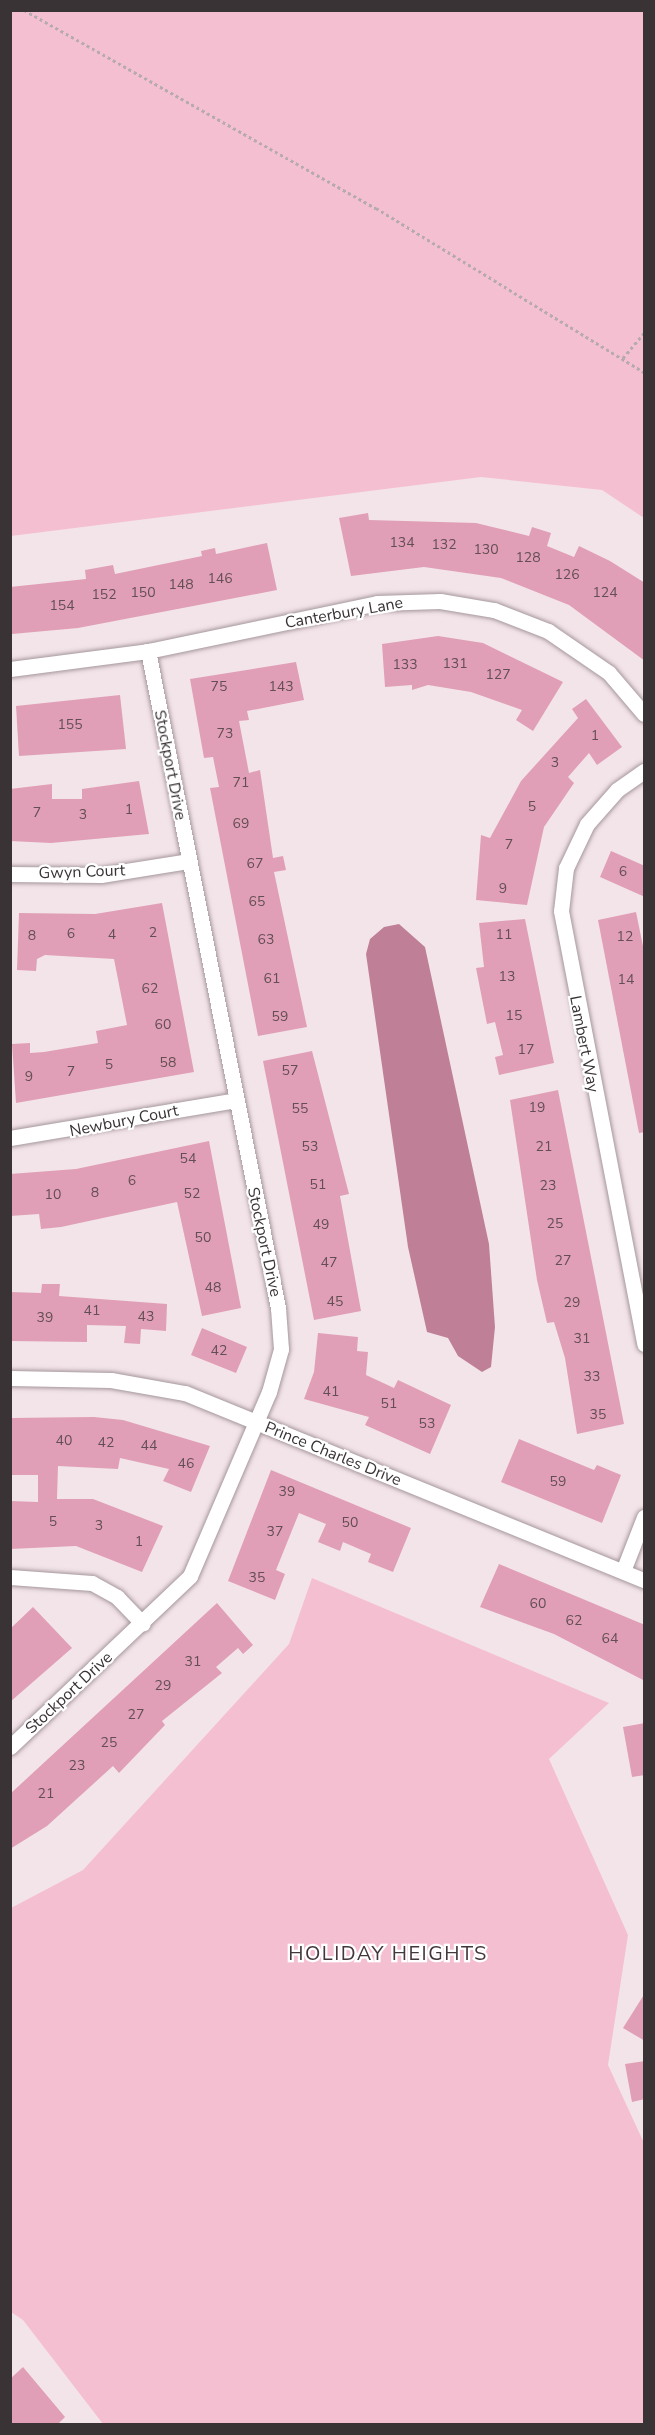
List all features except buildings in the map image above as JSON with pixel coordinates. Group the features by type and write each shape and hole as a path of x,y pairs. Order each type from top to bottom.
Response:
{"street":[{"name":"Canterbury Lane","path":"10,669 148,651 377,603 457,602 511,615 566,641 609,673 645,714"},
{"name":"Stockport Drive","path":"10,1747 143,1624 198,1564 278,1364 281,1329 148,651"},
{"name":"Lambert Way","path":"645,771 617,790 587,824 566,868 561,911 641,1304 645,1344"},
{"name":"Gwyn Court","path":"10,874 101,875 188,861"},
{"name":"Newbury Court","path":"10,1138 236,1100"},
{"name":"Prince Charles Drive","path":"10,1378 149,1385 256,1422 645,1580"},
{"path":"623,1571 645,1517"},
{"path":"10,1577 92,1583 117,1597 143,1624"}],"path":[{"path":"24,10 376,208 645,372"},
{"path":"622,358 645,333"}],"shaded area":[{"path":"10,11 644,11 644,518 602,490 481,477 11,536"},
{"path":"399,924 425,947 489,1244 495,1327 491,1367 482,1372 458,1356 448,1338 427,1332 408,1247 366,954 370,939 384,927"},
{"path":"312,1578 609,1703 549,1759 628,1935 608,2065 644,2143 644,2424 103,2424 23,2320 11,2312 11,1908 83,1870 289,1644"}],"district":[{"name":"HOLIDAY HEIGHTS","path":"388,1953"}]}
